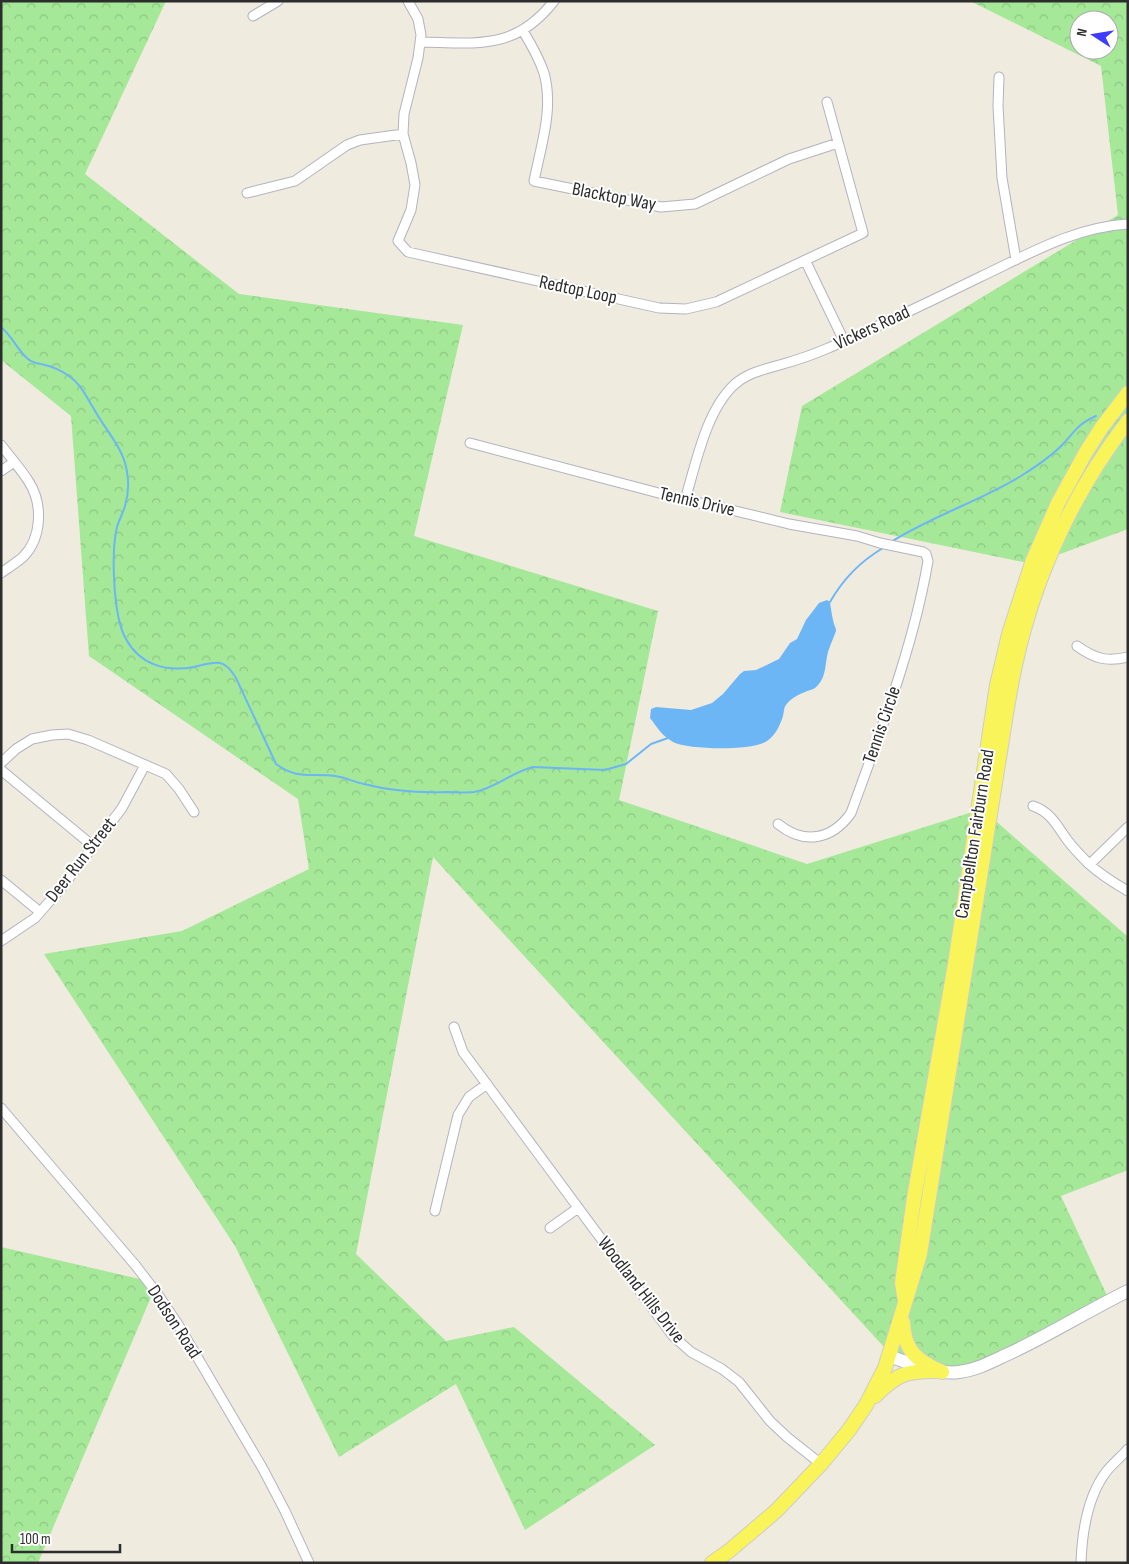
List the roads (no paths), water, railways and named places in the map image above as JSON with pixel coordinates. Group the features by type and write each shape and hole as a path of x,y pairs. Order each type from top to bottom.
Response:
{"main road":[{"name":"Campbellton Fairburn Road","path":"905,1302 902,1283 913,1207 956,954 997,685 1007,643 1016,609 1033,560 1058,503 1102,426 1128,393"},
{"name":"Campbellton Fairburn Road","path":"712,1563 776,1511 821,1464 850,1430 866,1405 889,1356 920,1254 1015,662 1034,597 1061,532 1098,465 1128,421"},
{"path":"866,1405 896,1377 911,1372 958,1372 977,1368 1033,1342 1128,1291"},
{"path":"905,1302 903,1334 906,1345 928,1366 942,1372"},
{"path":"889,1356 942,1372"}],"street":[{"path":"253,16 278,1"},
{"name":"Redtop Loop","path":"408,1 418,19 421,35 418,58 404,114 403,134 415,185 411,210 398,241 408,252 659,308 686,309 716,302 863,233 827,102"},
{"path":"420,42 485,43 506,38 523,31 546,12 554,1"},
{"name":"Blacktop Way","path":"523,31 536,52 544,73 548,98 547,119 534,181 661,207 695,204 789,158 838,143"},
{"path":"998,77 1002,178 1016,260"},
{"path":"247,193 296,181 347,145 360,140 403,134"},
{"name":"Vickers Road","path":"685,500 711,416 722,399 741,379 755,372 794,361 844,341 1054,241 1087,230 1128,224"},
{"path":"805,260 844,341"},
{"name":"Tennis Drive","path":"470,443 685,500 789,524 857,536 880,544 926,554"},
{"path":"1,445 28,480 34,491 38,509 36,533 31,546 23,557 1,573"},
{"path":"1,471 14,462"},
{"name":"Tennis Circle","path":"778,824 786,831 796,835 818,837 828,834 837,828 846,821 851,813 918,616 928,561 926,554"},
{"path":"1077,646 1088,654 1101,659 1115,660 1128,657"},
{"path":"1,763 16,749 32,739 68,734 88,740 166,774 179,788 194,812"},
{"name":"Deer Run Street","path":"1,941 35,918 40,912 122,808 145,765"},
{"path":"1,770 93,846"},
{"path":"1032,806 1042,809 1050,815 1070,843 1090,864 1114,883 1128,891"},
{"path":"1090,864 1128,827"},
{"path":"1,880 40,912"},
{"name":"Woodland Hills Drive","path":"454,1026 463,1052 673,1336 691,1352 722,1369 739,1382 770,1421 787,1438 821,1464"},
{"path":"435,1211 458,1115 468,1097 487,1084"},
{"name":"Dodson Road","path":"1,1108 136,1266 159,1296 179,1326 263,1469 309,1563"},
{"path":"550,1228 578,1208"},
{"path":"1081,1563 1084,1531 1098,1484 1106,1471 1128,1449"}],"water":[{"path":"827,600 830,602 836,631 827,654 822,679 815,688 797,695 788,703 777,730 767,741 735,748 706,748 681,745 666,737 650,718 651,709 656,707 691,710 712,703 744,671 756,670 779,659 790,643 797,639 806,620 819,603"}],"waterway":[{"path":"1,327 30,361 58,369 77,383 114,439 122,455 127,472 128,489 115,538 114,584 118,616 126,639 139,655 155,665 184,668 220,663 228,667 236,678 276,764 284,769 298,774 326,775 395,790 474,792 490,787 518,772 533,767 605,770 626,764 651,744 668,738"},
{"path":"891,542 923,524 1021,476 1054,452 1081,425 1096,416"},
{"path":"830,602 853,571 883,548"}]}
